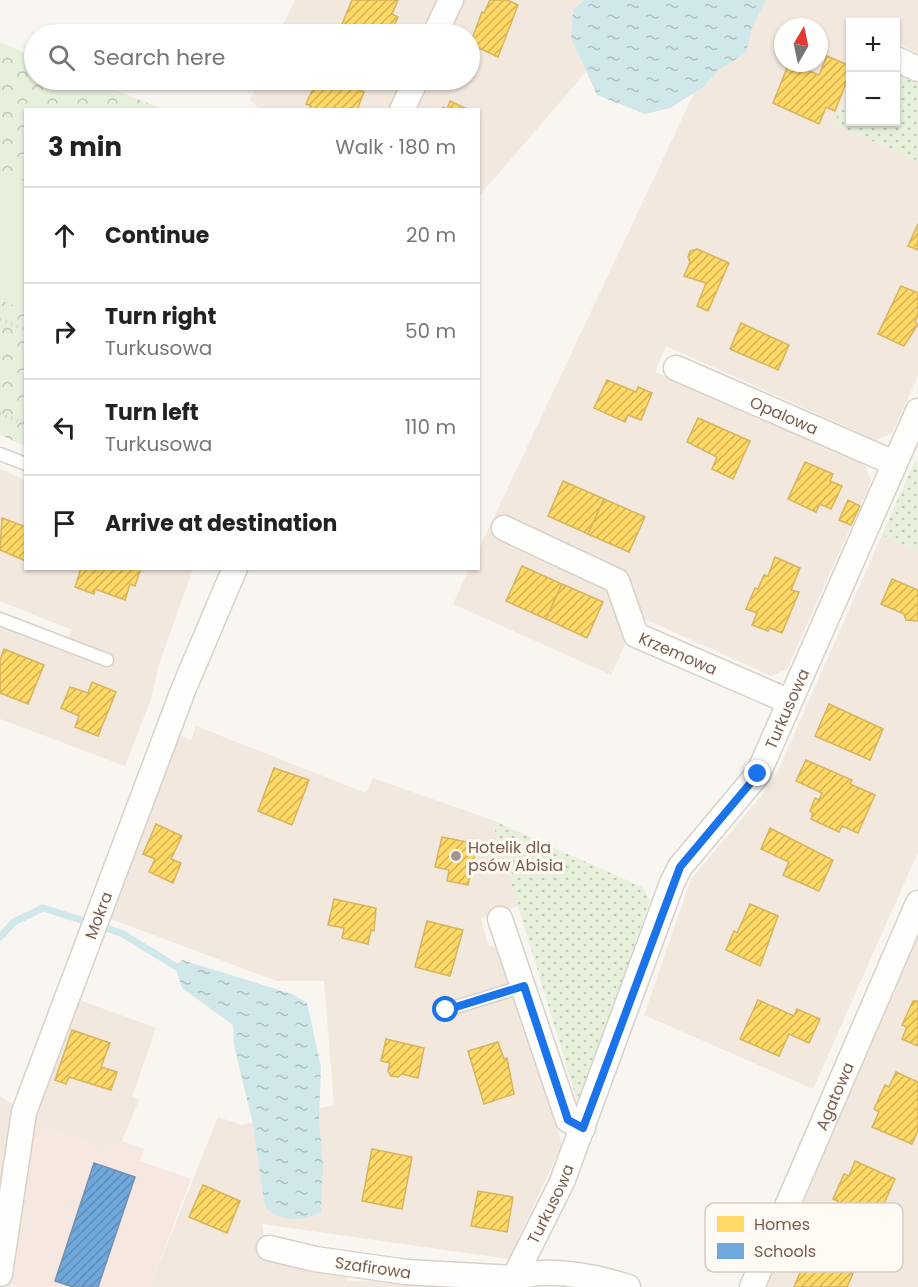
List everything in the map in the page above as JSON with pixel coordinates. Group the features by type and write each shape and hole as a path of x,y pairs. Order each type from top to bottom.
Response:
{"street":[{"path":"439,24 450,0"},
{"path":"900,61 918,69"},
{"path":"403,108 411,90"},
{"name":"Opalowa","path":"676,368 894,463"},
{"name":"Turkusowa","path":"510,1283 562,1182 676,875 758,774 788,701 918,411"},
{"name":"Krzemowa","path":"504,528 617,581 636,635 788,701"},
{"name":"Mokra","path":"0,1274 24,1112 184,688 234,570"},
{"name":"Agatowa","path":"788,1203 918,903"},
{"path":"500,919 568,1120 583,1128"},
{"name":"Szafirowa","path":"269,1248 315,1259 406,1272 510,1283 544,1272 628,1287"},
{"name":"Agatowa","path":"752,1287 758,1272"}],"lane":[{"path":"0,454 24,463"},
{"path":"0,619 107,660"},
{"path":"446,1010 524,986"}],"path":[{"path":"0,319 24,329"},
{"path":"0,413 24,423"}],"shaded area":[{"path":"295,0 584,0 573,10 571,38 586,72 480,195 480,108 259,108 250,100 254,90 480,90 480,24 284,24"},
{"path":"738,0 918,0 918,53 900,45 900,18 846,18 846,96 834,124 918,161 918,376 892,433 876,440 666,346 655,372 865,465 871,482 787,669 771,676 638,616 611,675 453,604 469,570 480,570 480,547"},
{"path":"0,469 24,480 24,570 193,570 159,664 151,699 125,766 0,719 0,626 64,649 72,630 0,601"},
{"path":"882,535 918,551 918,852 813,1089 644,1015 691,879 773,782"},
{"path":"196,726 366,793 373,778 492,820 518,906 481,918 488,945 502,950 562,1144 509,1259 262,1224 267,1252 347,1269 346,1281 434,1280 473,1287 150,1287 218,1117 242,1125 334,1105 324,981 277,981 103,916 162,781 162,771 177,734 191,740"},
{"path":"918,936 918,1287 763,1287 770,1272 903,1272 903,1203 800,1203"},
{"path":"56,996 74,998 156,1028 132,1097 139,1100 122,1141 103,1149 29,1124 12,1286 16,1287 0,1287 0,1096 13,1104"},
{"path":"28,1123 102,1149 122,1141 144,1149 140,1161 191,1179 150,1287 17,1287 7,1281"}],"green space":[{"path":"0,42 24,53 24,90 115,90 160,108 24,108 24,446 0,435"},
{"path":"900,75 918,83 918,161 834,124 846,96 846,126 900,126"},
{"path":"0,170 24,181 24,310 0,300"},
{"path":"915,461 918,462 918,551 882,535"},
{"path":"492,820 642,887 650,900 579,1107"}],"water":[{"path":"584,0 766,0 752,27 746,53 719,70 702,88 670,108 645,114 597,95 571,38 573,10"},
{"path":"182,960 292,994 307,1003 321,1067 319,1117 323,1167 321,1212 307,1218 292,1219 278,1216 265,1207 252,1120 234,1045 233,1025 182,988 175,966"}],"building: Homes":[{"path":"352,0 398,0 392,14 398,17 395,24 342,24"},
{"path":"490,0 507,0 518,5 498,57 480,49 480,24 478,24 482,12 484,13"},
{"path":"828,56 846,64 846,83 835,111 826,107 819,124 773,103 785,72 812,72 819,75 820,72 828,72"},
{"path":"312,90 359,90 364,92 358,108 310,108 311,106 306,104"},
{"path":"450,101 465,108 447,108"},
{"path":"918,224 918,250 908,246"},
{"path":"697,249 729,263 708,311 697,306 706,283 684,276 690,262 688,257 690,251"},
{"path":"901,286 918,293 918,315 915,322 918,324 904,346 878,334"},
{"path":"741,323 789,345 778,370 730,349"},
{"path":"607,380 636,392 638,387 652,393 641,420 628,415 625,422 594,408"},
{"path":"698,418 750,441 733,479 712,469 717,457 687,442"},
{"path":"805,462 833,474 830,481 842,486 831,509 820,504 816,512 788,499"},
{"path":"563,481 604,499 588,534 548,516"},
{"path":"604,499 645,517 629,552 588,534"},
{"path":"848,500 860,506 851,525 839,520"},
{"path":"2,518 24,526 24,560 0,550"},
{"path":"775,557 800,568 791,590 799,592 782,633 752,625 757,613 746,609 755,588 758,589 764,575 768,576"},
{"path":"522,566 562,584 546,619 506,601"},
{"path":"80,570 140,570 135,586 130,584 125,600 95,589 94,594 75,587"},
{"path":"892,579 918,590 918,621 906,620 904,614 881,604"},
{"path":"562,584 603,602 587,638 546,619"},
{"path":"4,649 44,665 28,704 0,693 0,660"},
{"path":"92,682 116,692 98,736 75,727 79,716 61,708 70,687 88,693"},
{"path":"829,704 883,729 870,760 815,736"},
{"path":"806,760 852,780 850,784 875,795 858,833 842,826 839,832 811,819 813,813 810,811 815,798 819,800 822,793 796,781"},
{"path":"274,768 309,780 292,825 258,811"},
{"path":"156,824 182,836 171,859 181,863 173,883 149,872 155,859 143,854"},
{"path":"770,828 833,860 819,891 783,875 789,862 761,849"},
{"name":"Hotelik dla psów Abisia","path":"442,837 477,844 468,885 447,881 449,870 435,867"},
{"path":"334,899 376,908 374,931 371,930 368,944 342,938 344,928 328,925"},
{"path":"750,904 778,916 760,966 726,950 734,931 737,933"},
{"path":"427,921 463,930 450,976 415,967"},
{"path":"758,1000 794,1016 797,1009 820,1019 809,1043 789,1034 779,1056 740,1039"},
{"path":"913,1001 918,1001 918,1046 902,1039 907,1027 902,1025"},
{"path":"72,1030 110,1043 101,1067 117,1072 111,1090 69,1077 66,1084 55,1080"},
{"path":"386,1039 424,1048 418,1078 402,1074 398,1077 391,1076 388,1071 390,1063 381,1061"},
{"path":"498,1042 504,1059 507,1058 514,1094 484,1104 468,1051"},
{"path":"896,1072 918,1082 918,1130 912,1144 872,1127 879,1112 874,1109 885,1085 889,1087"},
{"path":"372,1149 412,1157 402,1209 362,1201"},
{"path":"855,1161 895,1179 884,1203 837,1203 838,1201 833,1199 844,1174 849,1176"},
{"path":"203,1185 240,1201 227,1233 189,1217"},
{"path":"478,1191 513,1197 507,1232 471,1226"},
{"path":"800,1272 854,1272 847,1287 794,1287"}],"building: Schools":[{"path":"94,1163 135,1177 98,1287 73,1287 55,1281"}],"waterway":[{"path":"0,937 14,922 43,908 84,921"},
{"path":"103,927 123,934 175,966"}],"place":[{"name":"Hotelik dla psów Abisia","path":"456,856"}],"route":[{"path":"446,1010 524,986 568,1120 583,1128 672,883 680,867 758,774"}]}
